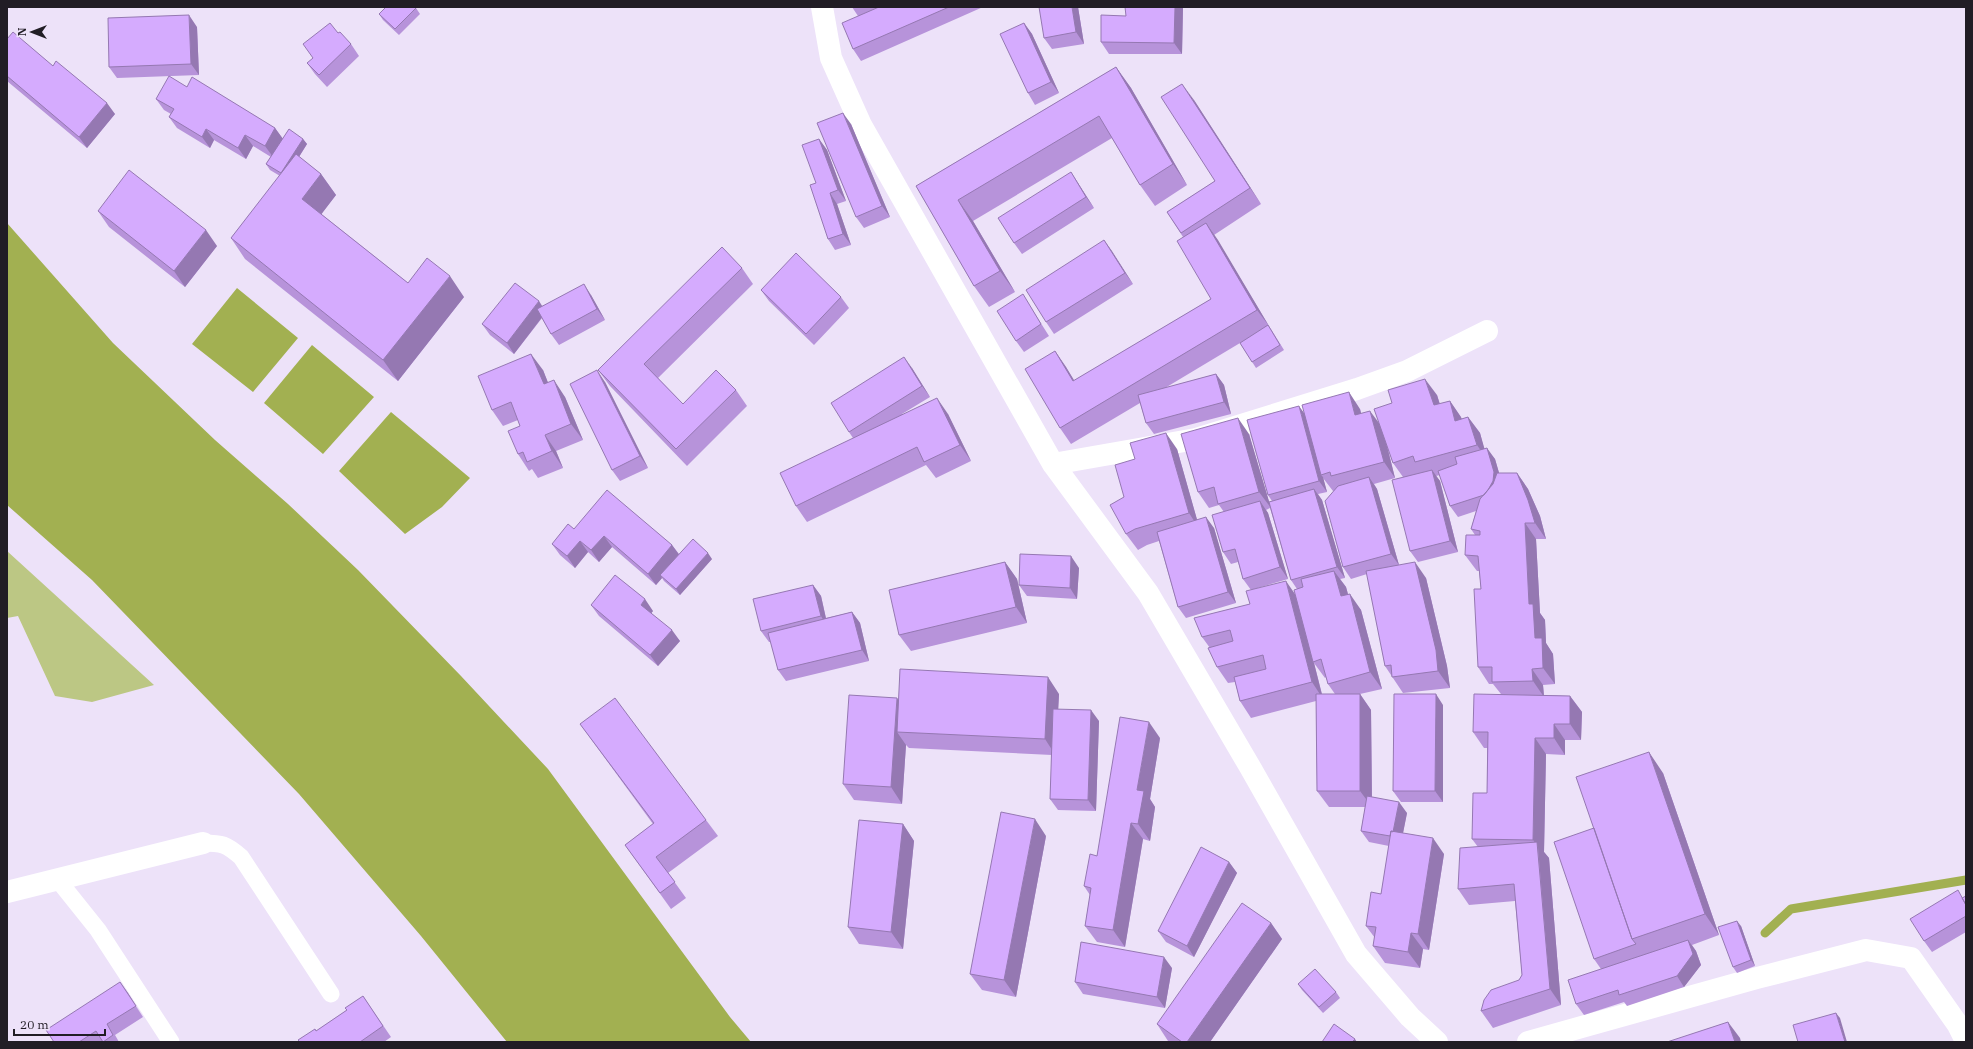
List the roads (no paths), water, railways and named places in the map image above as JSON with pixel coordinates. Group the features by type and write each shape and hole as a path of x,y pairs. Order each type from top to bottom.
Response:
{"street":[{"path":"822,7 831,58 861,125 1053,464 1148,593 1250,767 1356,954 1410,1016 1437,1042"},
{"path":"1053,464 1196,439 1211,435 1357,389 1406,371 1486,331"},
{"path":"7,892 203,843"},
{"path":"1528,1042 1757,978 1866,950 1911,958 1958,1025 1966,1041"}],"lane":[{"path":"203,843 220,843 228,846 241,857 331,994"},
{"path":"58,880 98,930 171,1042"}],"waterway":[{"path":"1765,933 1791,909 1966,880"}]}
